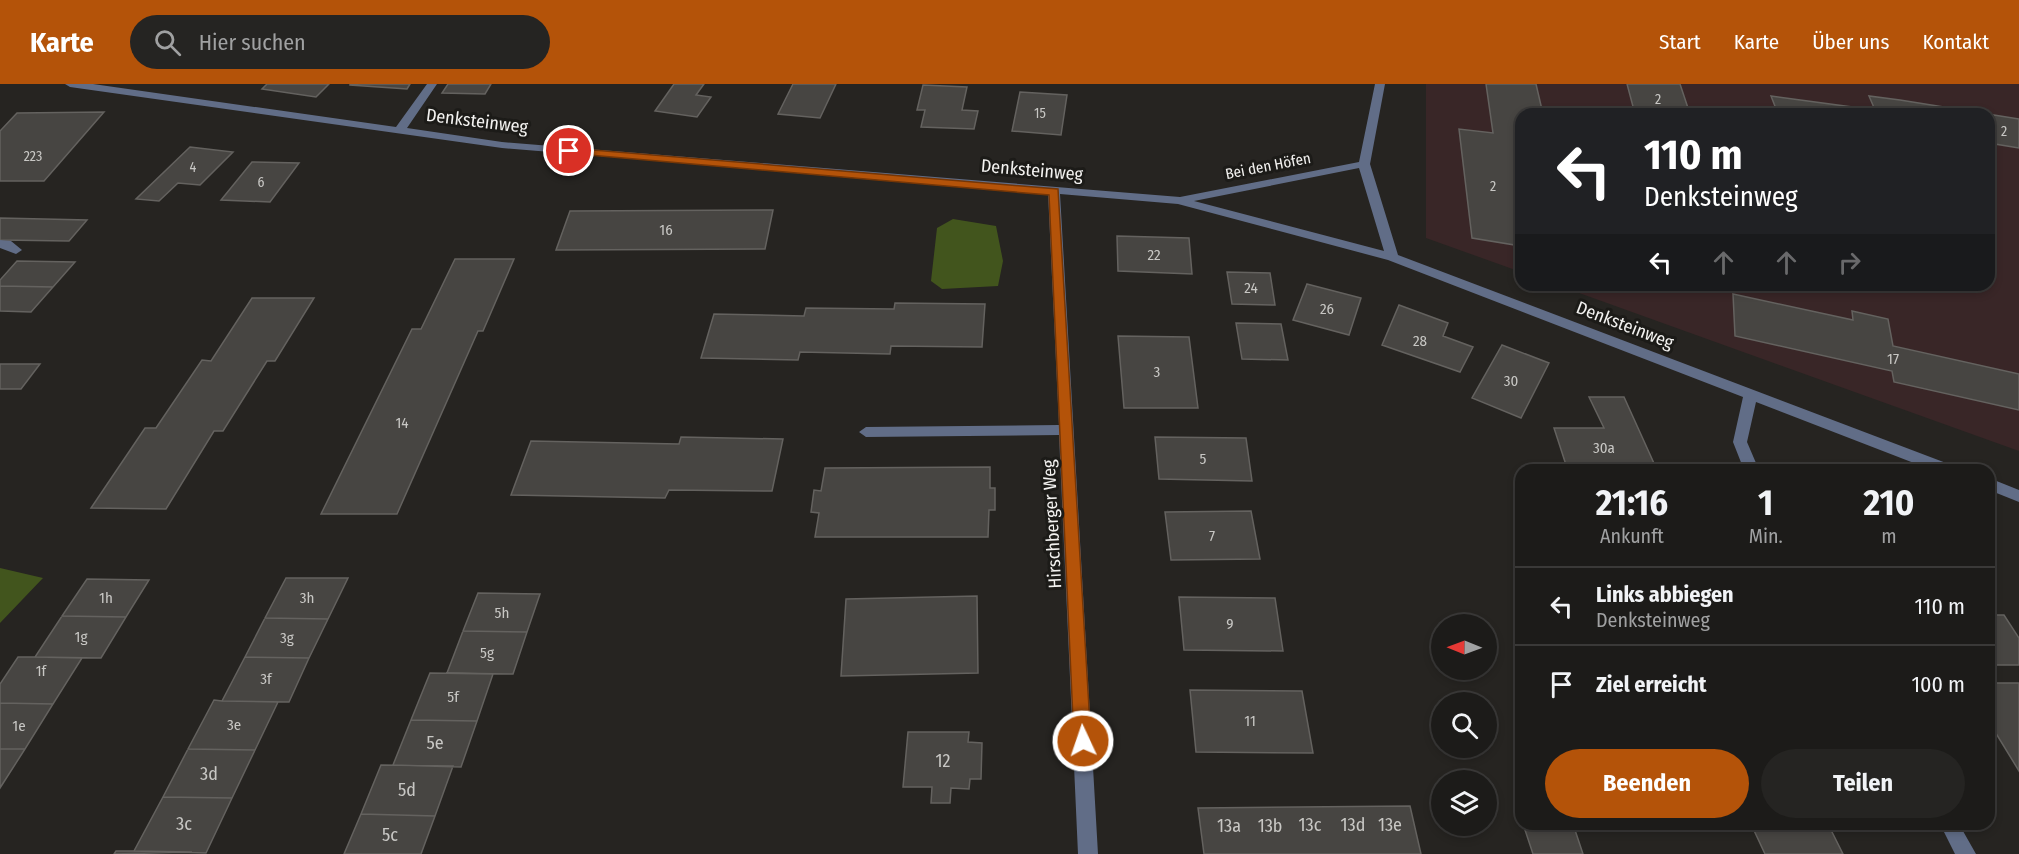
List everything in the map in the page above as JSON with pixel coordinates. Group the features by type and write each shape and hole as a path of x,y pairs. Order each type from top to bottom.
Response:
{"street":[{"name":"Denksteinweg","path":"70,84 502,145 1054,192 1178,200 1392,257 1933,464"},
{"path":"399,131 432,84"},
{"path":"1380,84 1364,164 1392,257"},
{"name":"Bei den Höfen","path":"1178,200 1364,164"},
{"name":"Hirschberger Weg","path":"1054,192 1088,854"},
{"path":"0,244 7,244 16,250"},
{"path":"1749,464 1740,442 1751,395"},
{"path":"866,432 1067,430"},
{"path":"1995,486 2019,496"},
{"path":"1952,830 1966,854"}],"shaded area":[{"path":"1426,84 2019,84 2019,451 1574,291 1995,291 1995,108 1515,108 1515,270 1426,238"}],"green space":[{"path":"953,219 996,226 1003,261 998,286 942,289 931,281 937,228"},
{"path":"0,568 43,578 0,623"}],"building":[{"path":"267,84 329,84 316,97 262,89"},
{"path":"350,84 410,84 407,89 350,85"},
{"path":"448,84 491,84 485,94 442,93"},
{"path":"674,84 704,84 696,95 711,97 697,117 655,111"},
{"path":"793,84 836,84 820,118 778,114"},
{"path":"1486,84 1536,84 1542,108 1515,108 1515,245 1472,238 1459,129 1493,133"},
{"path":"1627,84 1680,84 1688,108 1633,108"},
{"path":"923,85 967,87 962,110 978,111 974,129 921,127 925,110 917,110"},
{"path":"1020,92 1067,95 1061,135 1012,131"},
{"path":"1771,96 1860,108 1776,108"},
{"path":"1869,96 1950,108 1874,108"},
{"path":"104,112 44,181 0,181 0,131 17,113"},
{"path":"1995,115 2019,119 2019,148 1995,144"},
{"path":"190,147 233,152 200,185 178,183 159,201 136,199"},
{"path":"252,162 299,163 270,202 221,200"},
{"path":"773,210 765,249 556,250 570,211"},
{"path":"0,218 87,220 69,241 0,240"},
{"path":"1117,236 1189,238 1192,274 1118,271"},
{"path":"455,259 514,259 483,331 478,331 397,514 321,514 412,329 421,329"},
{"path":"17,261 75,262 53,287 0,286 0,280"},
{"path":"1227,272 1270,273 1275,305 1232,304"},
{"path":"1307,284 1361,298 1349,335 1293,320"},
{"path":"0,286 53,287 31,312 0,311"},
{"path":"1733,294 1853,320 1852,311 1888,319 1893,346 2019,374 2019,410 1894,382 1892,371 1735,336"},
{"path":"252,298 314,298 275,361 267,361 223,431 214,431 166,509 91,508 145,428 156,428 202,360 211,361"},
{"path":"895,303 985,304 982,347 891,346 890,354 800,352 798,360 701,358 714,314 804,316 806,308 894,309"},
{"path":"1399,305 1448,323 1443,336 1473,347 1460,372 1382,345"},
{"path":"1236,323 1281,324 1288,360 1242,359"},
{"path":"1118,336 1189,337 1198,408 1124,408"},
{"path":"1502,345 1549,363 1521,418 1472,398"},
{"path":"0,364 40,364 21,389 0,389"},
{"path":"1589,397 1624,397 1654,464 1566,464 1554,428 1604,428"},
{"path":"681,437 783,439 772,491 669,490 665,498 511,495 531,441 679,444"},
{"path":"1155,437 1246,438 1252,481 1159,479"},
{"path":"990,467 990,488 995,488 995,510 989,510 988,537 815,537 819,513 811,512 814,490 821,491 825,468"},
{"path":"1251,511 1260,559 1171,560 1165,512"},
{"path":"286,578 348,578 328,619 265,618"},
{"path":"87,579 149,580 126,617 62,616"},
{"path":"478,593 540,594 527,632 463,631"},
{"path":"977,596 978,673 841,676 846,599"},
{"path":"1179,597 1275,598 1283,651 1184,650"},
{"path":"1995,615 2004,615 2019,638 2019,665 1995,665"},
{"path":"62,616 126,617 101,658 35,657"},
{"path":"265,618 328,619 309,658 245,657"},
{"path":"463,631 527,632 513,674 447,673"},
{"path":"18,657 82,658 53,704 0,703 0,684"},
{"path":"245,657 309,658 289,702 222,701"},
{"path":"430,673 493,674 477,721 411,720"},
{"path":"1995,683 2019,683 2019,771 1995,732"},
{"path":"1190,690 1302,691 1313,753 1196,752"},
{"path":"214,700 278,702 255,750 188,749"},
{"path":"0,703 53,704 25,749 0,749"},
{"path":"411,720 477,721 461,767 393,765"},
{"path":"908,732 969,732 968,742 982,743 981,779 970,779 969,789 951,788 950,803 931,803 932,787 903,787"},
{"path":"0,749 25,749 0,788"},
{"path":"188,749 255,750 232,798 163,797"},
{"path":"381,765 453,766 435,816 361,814"},
{"path":"163,797 232,798 206,853 134,851"},
{"path":"1410,806 1421,854 1204,854 1198,808"},
{"path":"361,814 435,816 421,854 344,854"},
{"path":"1525,830 1575,830 1583,854 1533,854"},
{"path":"1754,830 1831,830 1843,854 1765,854"},
{"path":"116,851 134,851 192,852 114,854"}],"route":[{"path":"569,151 1054,192 1083,741"}]}
